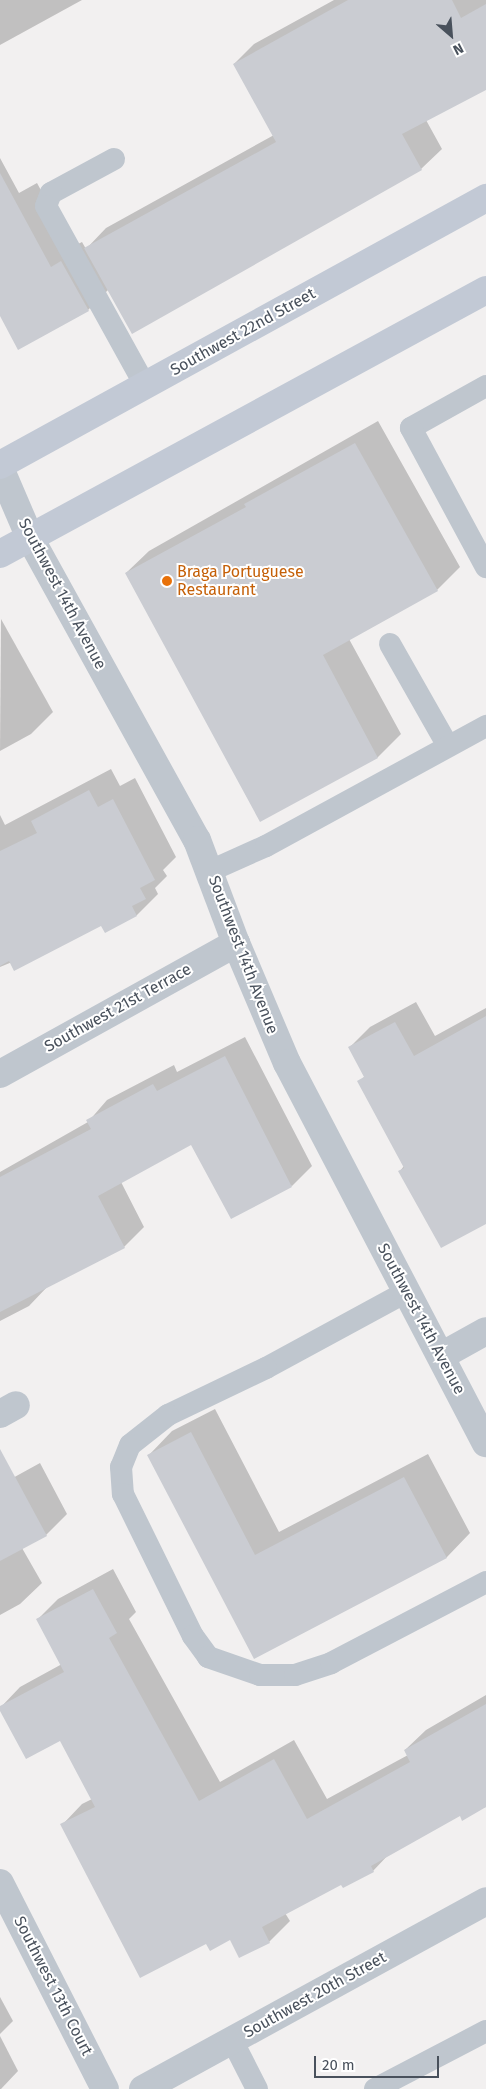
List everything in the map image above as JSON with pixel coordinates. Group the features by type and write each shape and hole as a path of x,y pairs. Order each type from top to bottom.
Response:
{"main road":[{"name":"Southwest 22nd Street","path":"0,467 486,198"},
{"path":"0,554 486,290"}],"street":[{"name":"Southwest 14th Avenue","path":"0,467 30,538 198,840 236,943 286,1063 486,1443"},
{"name":"Southwest 21st Terrace","path":"0,1074 236,943"},
{"path":"441,1356 486,1331"},
{"name":"Southwest 13th Court","path":"0,1883 105,2089"},
{"name":"Southwest 20th Street","path":"143,2089 486,1901"}],"lane":[{"path":"114,159 51,193 46,206 144,386"},
{"path":"486,386 411,428 486,567"},
{"path":"390,644 448,746"},
{"path":"210,870 266,846 486,726"},
{"path":"406,1292 266,1368 168,1415 130,1445 121,1467 123,1494 184,1619 208,1657 260,1675 295,1675 331,1663 486,1582"},
{"path":"375,2089 486,2031"},
{"path":"232,2040 258,2089"}],"building":[{"path":"348,0 452,0 461,18 486,4 486,90 402,134 422,170 132,334 84,248 276,142 233,64"},
{"path":"0,173 51,267 61,261 89,311 18,350 0,316"},
{"path":"355,443 438,591 323,655 378,758 260,822 125,573 246,507 244,504"},
{"path":"89,790 98,807 113,799 155,880 140,888 146,899 132,906 137,916 105,933 101,926 14,971 9,961 0,966 0,851 37,833 31,821"},
{"path":"486,1016 486,1224 441,1248 398,1171 404,1168 357,1081 364,1077 348,1047 395,1022 414,1056"},
{"path":"225,1056 292,1187 231,1219 191,1145 98,1196 125,1248 0,1312 0,1177 91,1129 86,1120 153,1084 157,1091"},
{"path":"191,1432 255,1555 404,1477 447,1558 254,1659 147,1455"},
{"path":"0,1449 47,1536 0,1561"},
{"path":"93,1589 117,1633 109,1638 199,1801 274,1759 307,1819 410,1762 404,1750 486,1704 486,1807 462,1821 460,1816 371,1866 374,1872 343,1888 341,1885 262,1927 270,1943 239,1958 230,1940 210,1951 206,1944 140,1978 60,1824 95,1807 60,1741 26,1759 0,1711 0,1706 64,1672 36,1619"}],"place":[{"name":"Braga Portuguese Restaurant","path":"167,581"}]}
